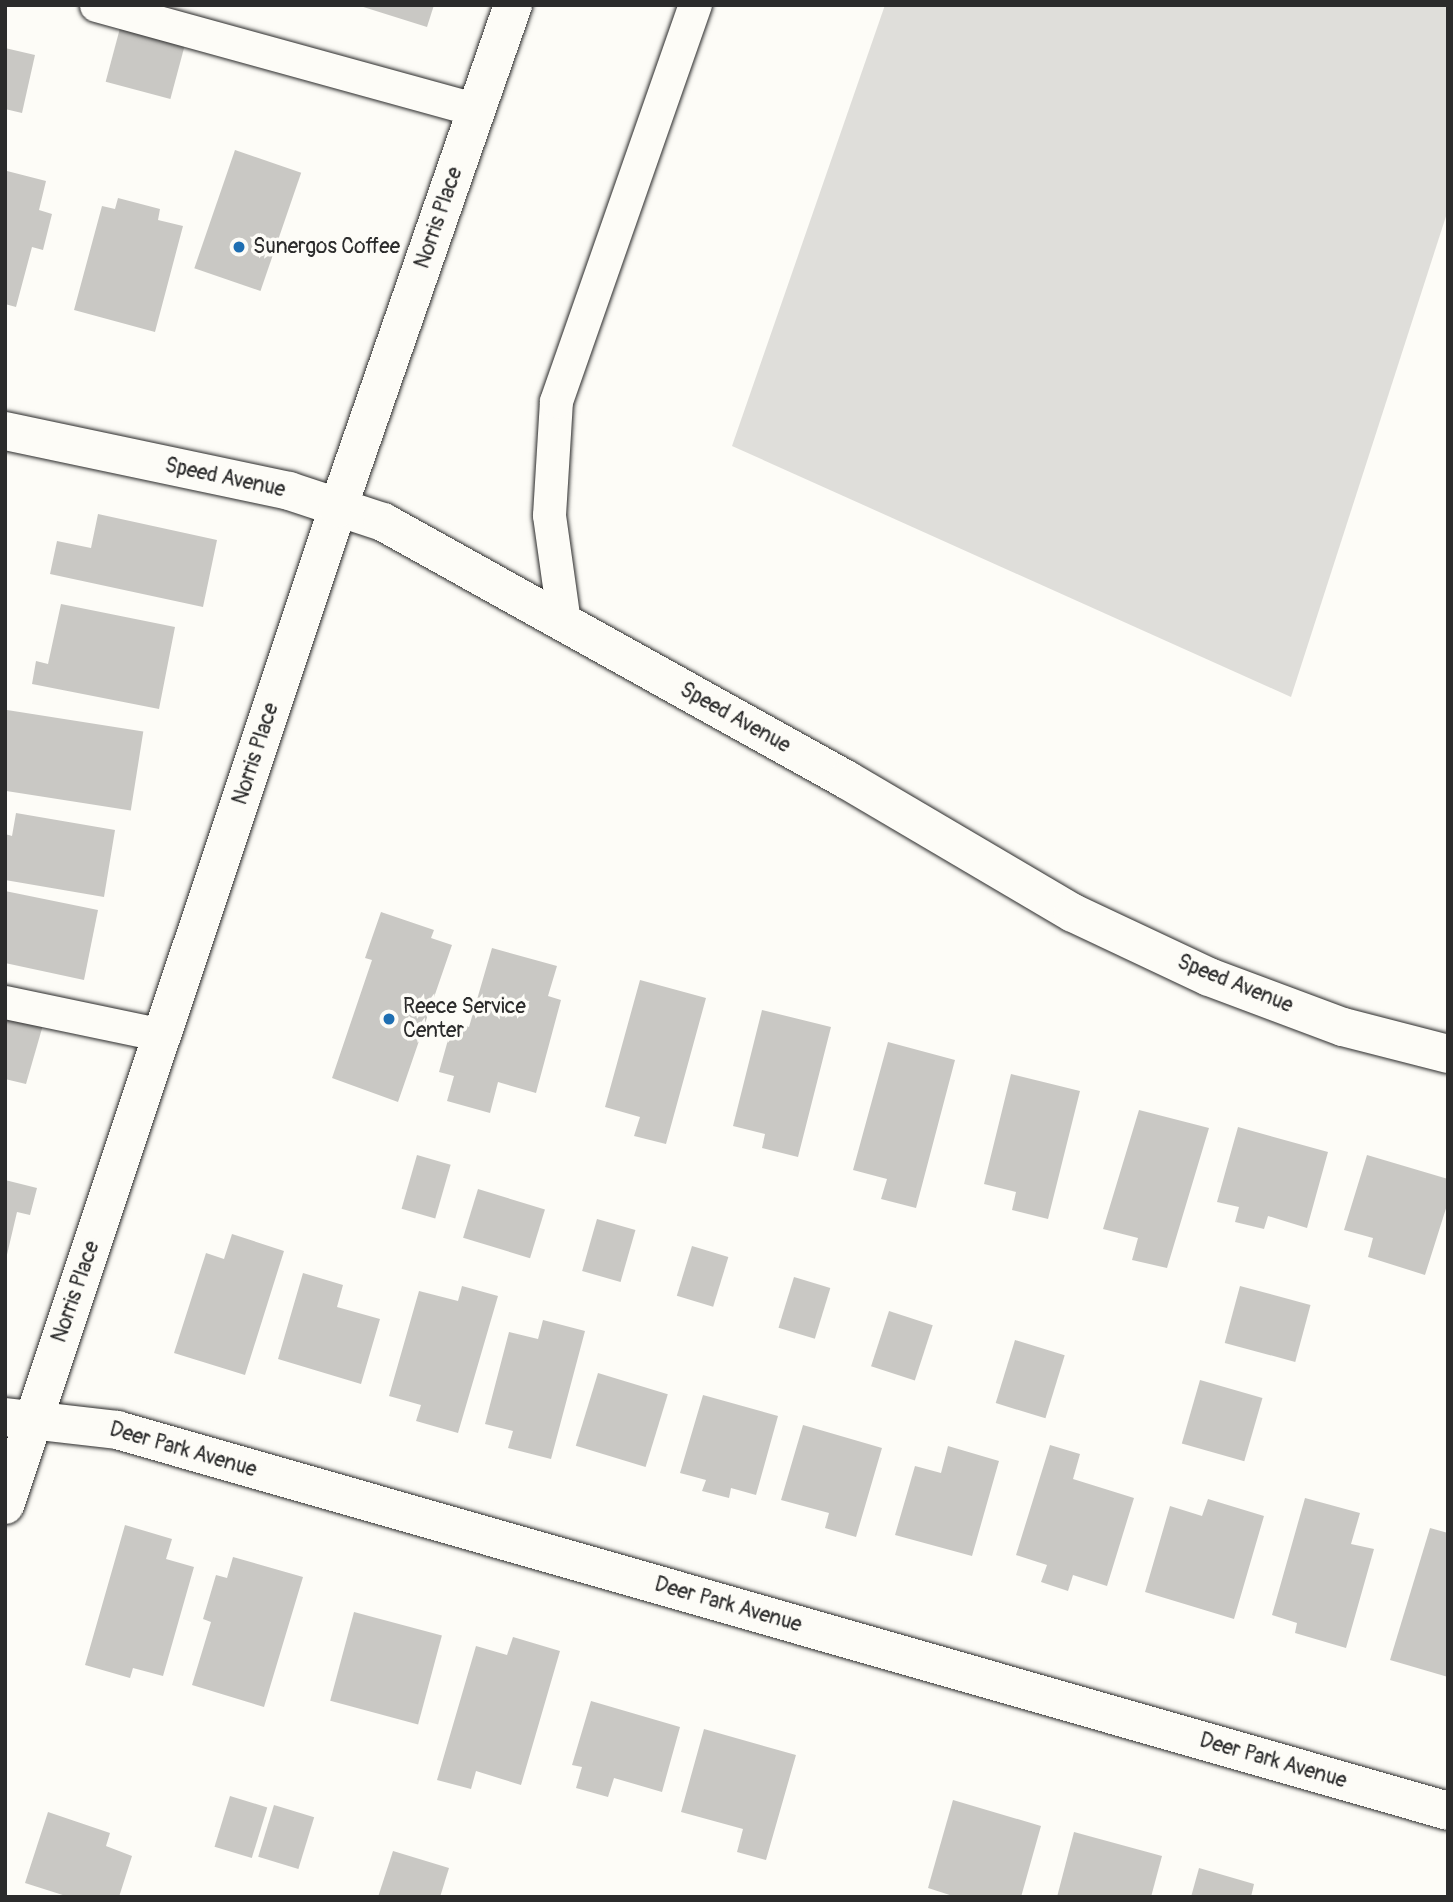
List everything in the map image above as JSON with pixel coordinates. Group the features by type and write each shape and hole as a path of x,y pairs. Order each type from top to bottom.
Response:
{"street":[{"name":"Norris Place","path":"5,1505 19,1420 163,1035 338,508 513,5"},
{"name":"Speed Avenue","path":"5,431 289,491 383,522 564,622 1073,913 1209,977 1343,1027 1448,1054"},
{"name":"Deer Park Avenue","path":"19,1420 117,1430 1448,1811"}],"lane":[{"path":"96,5 477,110"},
{"path":"564,622 549,514 556,401 695,5"},
{"path":"5,1002 163,1035"}],"shaded area":[{"path":"885,5 1448,5 1448,210 1291,697 732,446"}],"building":[{"path":"357,5 434,5 427,27"},
{"path":"123,17 188,34 170,99 106,82"},
{"path":"5,48 35,55 22,113 5,109"},
{"path":"235,150 301,173 260,291 194,268"},
{"path":"7,171 46,181 39,210 52,214 43,250 32,247 16,307 5,304"},
{"path":"118,198 160,209 158,220 183,226 155,332 74,310 102,206 115,209"},
{"path":"98,514 217,540 203,607 50,574 57,541 91,548"},
{"path":"61,604 175,627 159,709 32,684 36,661 48,664"},
{"path":"7,710 143,732 131,811 5,791"},
{"path":"16,813 115,830 104,897 5,880 5,834 12,836"},
{"path":"5,891 98,910 84,980 5,963"},
{"name":"Reece Service Center","path":"381,912 434,930 431,938 452,945 398,1102 332,1078 372,960 365,958"},
{"path":"492,948 557,966 548,996 561,1000 536,1093 498,1082 490,1113 447,1101 454,1076 439,1072 453,1022 469,1027"},
{"path":"640,980 706,998 666,1144 634,1136 640,1117 605,1107"},
{"path":"762,1010 831,1027 798,1157 762,1148 765,1134 733,1126"},
{"path":"5,1015 43,1025 26,1084 5,1079"},
{"path":"888,1042 955,1060 916,1208 881,1199 887,1179 853,1170"},
{"path":"1011,1074 1080,1091 1048,1219 1012,1210 1016,1192 984,1184"},
{"path":"1139,1110 1209,1128 1167,1268 1132,1260 1138,1238 1103,1229"},
{"path":"1238,1127 1328,1152 1307,1228 1268,1216 1264,1229 1235,1222 1239,1207 1217,1202"},
{"path":"417,1155 451,1165 435,1218 402,1209"},
{"path":"1367,1155 1448,1179 1448,1202 1425,1275 1368,1257 1373,1238 1344,1230"},
{"path":"5,1180 37,1188 30,1215 17,1212 6,1259"},
{"path":"478,1189 545,1209 530,1258 463,1238"},
{"path":"597,1219 635,1230 621,1282 582,1271"},
{"path":"232,1234 284,1251 245,1375 174,1353 206,1253 224,1259"},
{"path":"692,1246 728,1257 713,1307 677,1296"},
{"path":"303,1273 343,1285 337,1307 380,1319 361,1384 278,1359"},
{"path":"794,1277 830,1288 815,1339 779,1328"},
{"path":"462,1286 498,1296 458,1433 416,1421 421,1405 389,1396 419,1291 458,1301"},
{"path":"1240,1286 1311,1305 1295,1362 1225,1343"},
{"path":"889,1311 933,1325 915,1380 871,1366"},
{"path":"543,1320 585,1331 551,1459 508,1448 513,1431 485,1424 509,1332 538,1339"},
{"path":"1015,1340 1065,1355 1045,1418 996,1403"},
{"path":"598,1373 668,1394 646,1467 576,1446"},
{"path":"1200,1380 1262,1398 1244,1461 1182,1443"},
{"path":"703,1395 778,1416 756,1495 731,1488 729,1498 702,1491 706,1480 680,1473"},
{"path":"803,1425 882,1448 856,1537 825,1528 829,1513 781,1500"},
{"path":"1050,1445 1080,1454 1073,1479 1134,1498 1107,1586 1073,1575 1068,1591 1041,1582 1047,1565 1016,1555"},
{"path":"948,1446 999,1461 972,1556 895,1535 915,1466 941,1473"},
{"path":"1305,1498 1360,1513 1351,1544 1374,1549 1346,1648 1295,1633 1297,1623 1272,1615"},
{"path":"1208,1499 1264,1516 1234,1619 1145,1592 1170,1506 1202,1516"},
{"path":"125,1525 172,1539 166,1559 194,1567 163,1676 133,1668 130,1678 85,1665"},
{"path":"1430,1528 1448,1533 1448,1677 1390,1660"},
{"path":"233,1557 303,1577 264,1707 192,1685 211,1622 203,1619 216,1575 227,1578"},
{"path":"354,1612 442,1636 418,1724 330,1701"},
{"path":"513,1637 560,1651 521,1785 476,1771 471,1789 437,1780 476,1646 507,1655"},
{"path":"591,1701 680,1727 662,1792 614,1778 608,1797 576,1788 582,1767 572,1765"},
{"path":"704,1729 796,1755 766,1860 737,1852 743,1829 681,1812"},
{"path":"230,1796 267,1807 252,1858 215,1847"},
{"path":"953,1800 1041,1826 1021,1897 956,1897 928,1888"},
{"path":"274,1805 314,1817 298,1869 258,1857"},
{"path":"48,1812 110,1833 106,1846 132,1856 119,1897 69,1897 25,1883"},
{"path":"1074,1832 1162,1856 1151,1897 1057,1897"},
{"path":"393,1851 449,1868 440,1897 378,1897"},
{"path":"1199,1868 1254,1884 1251,1897 1191,1897"}],"place":[{"name":"Sunergos Coffee","path":"239,247"},
{"name":"Reece Service Center","path":"389,1019"}]}
